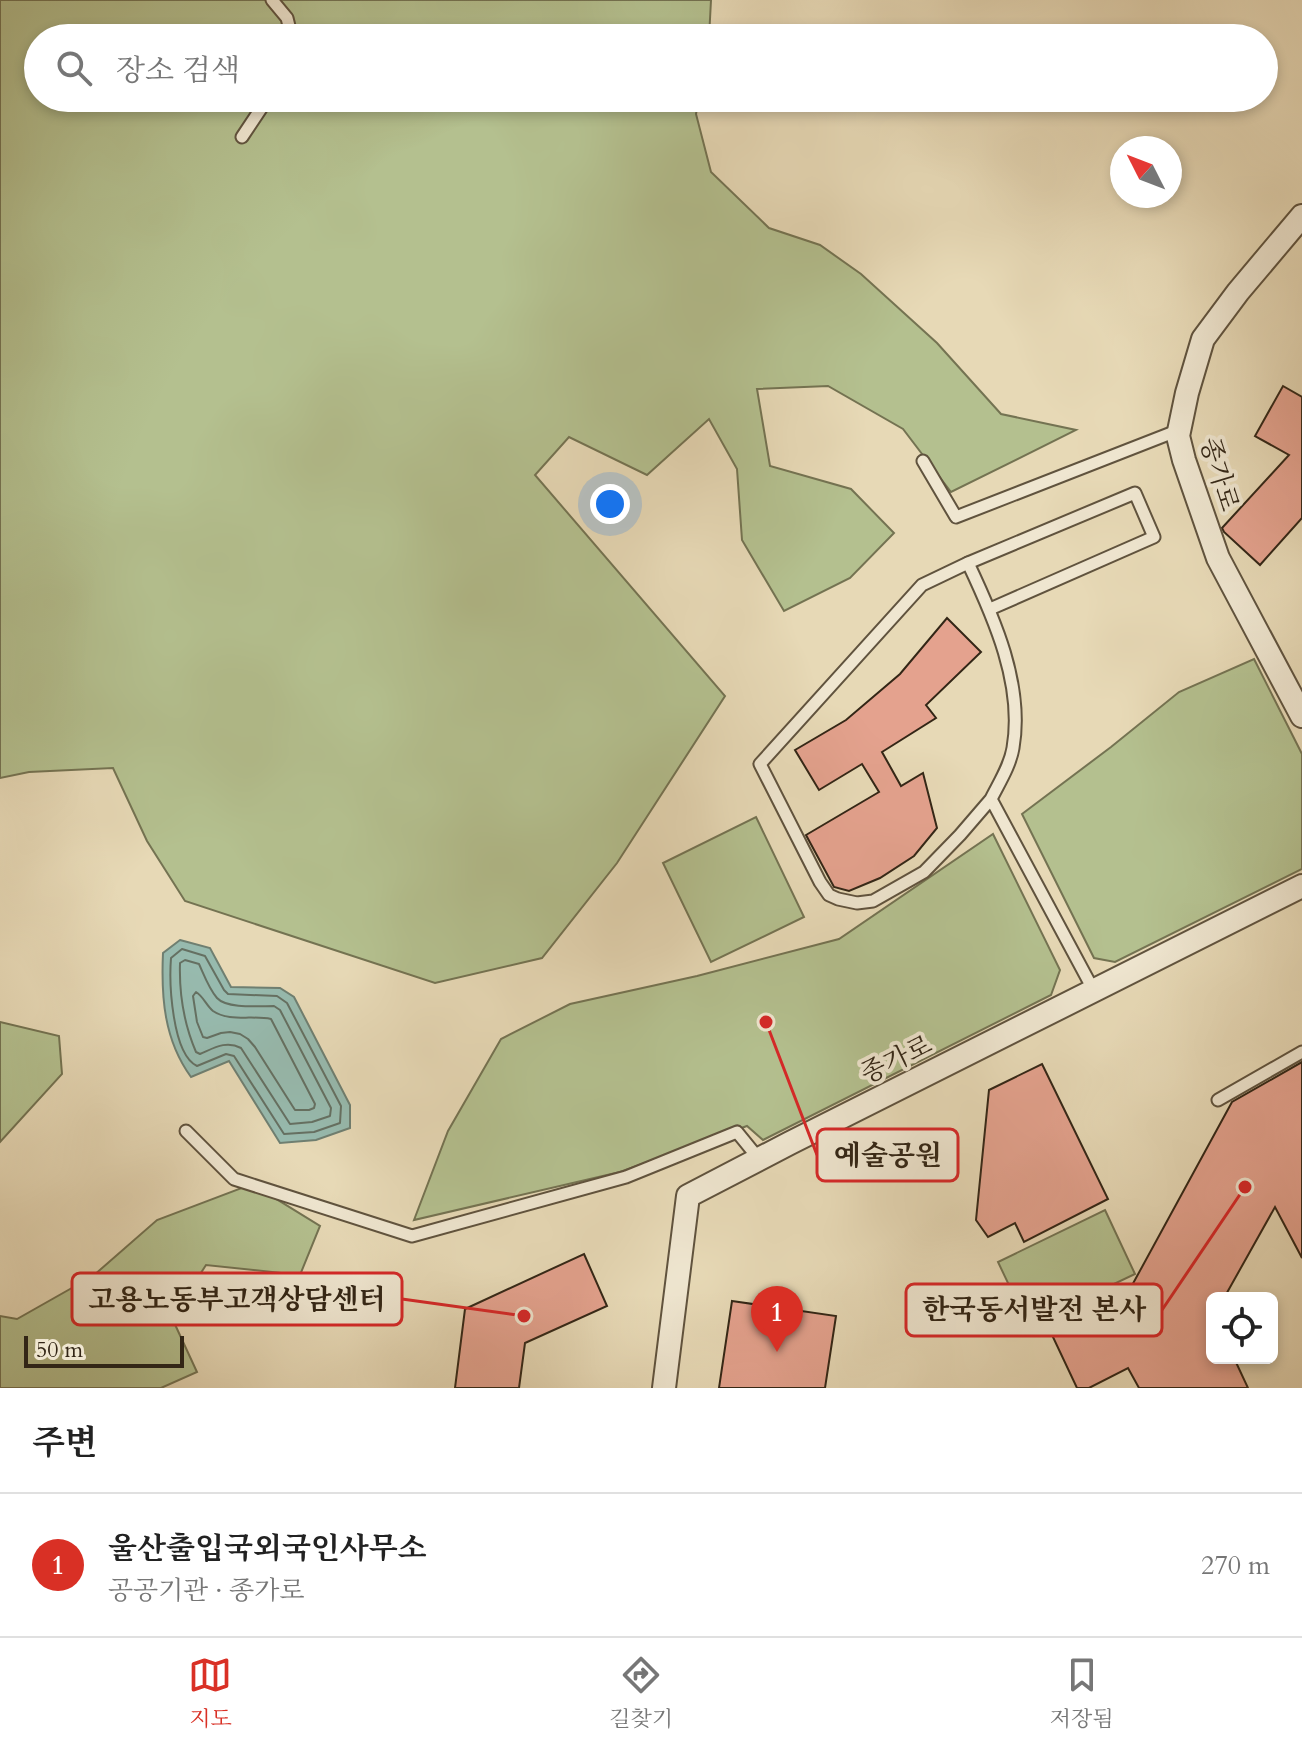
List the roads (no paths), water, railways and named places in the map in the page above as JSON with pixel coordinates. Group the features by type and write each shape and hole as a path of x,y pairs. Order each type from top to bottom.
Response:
{"street":[{"name":"종가로","path":"1302,216 1203,339 1178,436 1218,558 1302,716"},
{"name":"종가로","path":"664,1388 688,1196 1302,886"}],"lane":[{"path":"272,0 288,24"},
{"path":"242,137 259,112"},
{"path":"923,461 956,517 1180,430"},
{"path":"968,563 990,609 1004,649 1012,689 1015,724 1013,751 1004,773 991,799 924,872 873,901 857,903 829,895 760,764 922,585 968,563 1135,493 1154,537 990,609"},
{"path":"991,799 1094,991"},
{"path":"1218,1100 1302,1052"},
{"path":"186,1131 234,1179 412,1236 626,1177 737,1132 759,1159"}],"water":[{"path":"180,940 210,948 231,987 280,988 294,997 350,1105 350,1128 316,1140 280,1143 229,1061 191,1077 175,1048 164,1002 163,953"}],"place":[{"name":"예술공원","path":"766,1022"},
{"name":"한국동서발전 본사","path":"1245,1187"},
{"name":"고용노동부고객상담센터","path":"524,1316"},
{"name":"울산출입국외국인사무소","path":"777,1352"}]}
